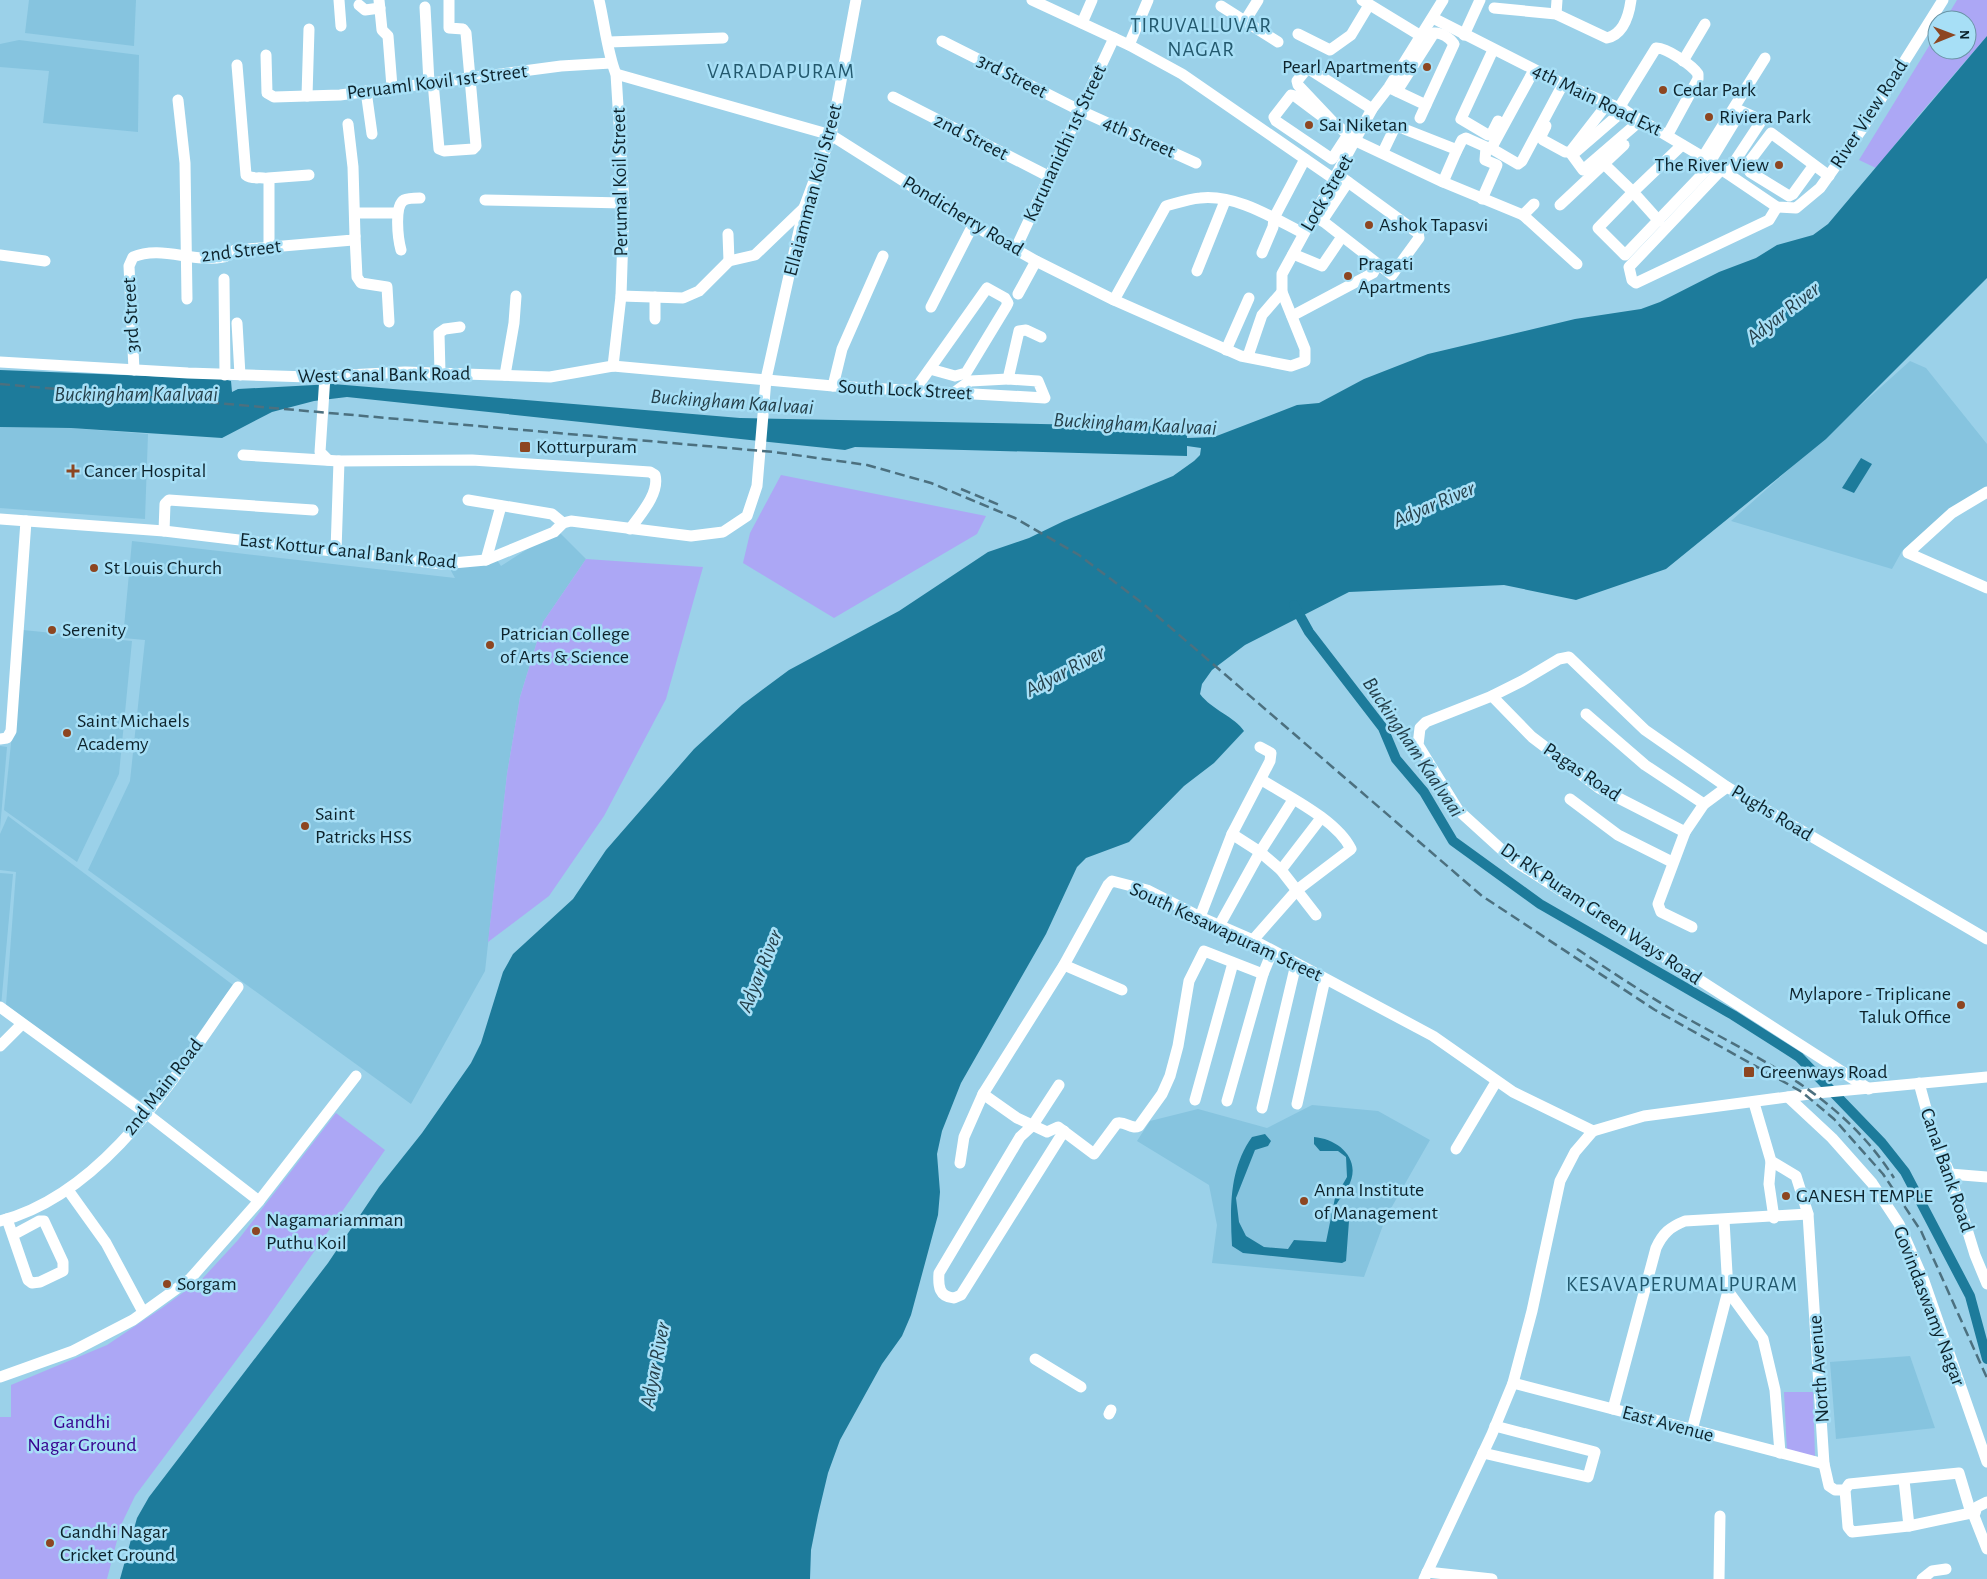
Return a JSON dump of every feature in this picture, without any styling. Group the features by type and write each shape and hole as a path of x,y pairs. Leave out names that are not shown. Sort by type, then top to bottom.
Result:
{"street":[{"path":"339,0 341,26"},
{"path":"425,7 439,149 444,151 470,149 476,146 466,33 464,29 449,28 449,0"},
{"name":"Perumal Koil Street","path":"599,0 609,42 611,63 616,74 624,202 621,296 613,366"},
{"name":"Ellaiamman Koil Street","path":"766,379 804,208 831,135 856,0"},
{"path":"1032,0 1114,38 1182,74 1305,160 1348,182 1418,233 1419,238 1392,275 1316,220"},
{"path":"1082,23 1092,0"},
{"path":"1128,46 1148,0"},
{"path":"1245,21 1258,0"},
{"name":"Lock Street","path":"1282,292 1282,274 1304,233 1316,220 1353,140 1372,109 1393,89 1421,36 1443,0"},
{"path":"1464,35 1480,0"},
{"path":"1556,14 1557,0"},
{"path":"1494,8 1556,14 1607,38 1614,36 1627,21 1631,0"},
{"name":"River View Road","path":"1779,208 1796,208 1820,188 1862,129 1943,0"},
{"path":"1298,34 1325,48 1334,49 1351,35 1365,2 1421,36"},
{"path":"359,5 365,10 379,4 382,30 388,36 392,87"},
{"path":"1222,6 1278,42"},
{"name":"4th Main Road Ext","path":"1432,18 1565,85 1624,110 1668,134 1779,208"},
{"path":"1683,61 1705,24"},
{"path":"307,96 309,29"},
{"path":"1420,118 1426,106 1454,44 1439,32 1434,33 1393,89 1426,106"},
{"path":"609,42 723,38"},
{"name":"Karunanidhi 1st Street","path":"1016,248 1114,38"},
{"name":"3rd Street","path":"942,41 1081,111"},
{"path":"1644,122 1583,170 1572,155 1624,110 1622,103 1656,48 1660,48 1696,70 1698,79 1668,134"},
{"path":"1493,50 1461,118 1486,134 1492,133 1531,68"},
{"name":"Peruaml Kovil 1st Street","path":"266,55 267,89 269,95 274,97 340,95 561,66 611,63"},
{"path":"1715,165 1765,58"},
{"path":"237,65 246,175 250,178 308,176"},
{"path":"1531,68 1493,145 1494,150 1518,164 1522,161 1565,85"},
{"path":"1353,140 1333,122 1298,85 1297,81 1306,70 1310,70 1372,109"},
{"name":"Pondicherry Road","path":"616,74 831,135 973,225 1016,248 1035,263 1049,267 1114,300 1241,356 1291,366 1305,361 1305,349 1292,316"},
{"path":"1565,85 1541,138 1565,152 1570,152 1608,103"},
{"path":"366,91 372,134"},
{"path":"1337,175 1332,159 1276,121 1274,117 1291,95 1295,96 1353,140 1383,152 1443,182 1523,215 1577,264"},
{"name":"2nd Street","path":"893,97 1048,176"},
{"path":"178,100 185,163 187,299"},
{"name":"4th Street","path":"1081,111 1196,163"},
{"path":"1682,144 1598,227 1626,254 1715,165 1760,123 1759,119 1741,111 1715,165 1629,267 1632,280 1636,283 1770,220 1779,208"},
{"path":"1560,205 1604,164 1644,122"},
{"path":"348,124 353,167 354,238 357,277 362,283 387,287 388,322"},
{"path":"1383,152 1394,129 1399,127 1455,148 1456,152"},
{"path":"1814,165 1793,194 1789,196 1750,172 1746,166 1768,134 1772,133 1829,176"},
{"path":"1443,182 1462,140 1466,138 1486,147 1486,160 1497,165 1482,199"},
{"path":"1332,159 1353,140"},
{"path":"1262,253 1273,227 1274,218 1305,160"},
{"path":"1604,164 1659,221"},
{"path":"268,178 269,246"},
{"path":"1316,220 1348,182"},
{"path":"401,250 397,213 400,204 405,199 420,198"},
{"path":"1114,300 1166,206 1202,198 1224,200 1252,208 1304,233"},
{"path":"485,200 624,202"},
{"path":"1197,271 1224,200"},
{"path":"1523,215 1534,204"},
{"path":"621,296 683,298 699,291 729,261 755,255 804,208"},
{"path":"355,213 397,213"},
{"path":"1248,356 1262,315 1282,292 1292,316 1372,273 1375,268 1374,265 1339,241 1316,220"},
{"path":"931,307 973,225"},
{"path":"728,234 729,261"},
{"name":"2nd Street","path":"130,259 135,255 174,253 186,257 225,257 236,250 354,238"},
{"path":"1293,254 1322,266 1339,241"},
{"path":"0,255 45,262"},
{"path":"833,386 842,349 883,256"},
{"name":"3rd Street","path":"130,259 134,370"},
{"path":"1018,294 1035,263"},
{"path":"224,279 223,362 225,375"},
{"path":"914,391 987,288 1005,298 1008,303 1006,308 966,373 955,376 930,369"},
{"path":"504,375 514,323 516,296"},
{"path":"655,319 656,297"},
{"path":"1226,350 1249,298"},
{"path":"237,323 240,375"},
{"path":"440,373 439,333 445,329 460,328"},
{"path":"954,392 970,381 1008,378 1019,332 1026,330 1041,337"},
{"name":"West Canal Bank Road","path":"0,362 325,379 406,372 550,377 613,366 766,379"},
{"name":"South Lock Street","path":"766,379 833,386 1045,398 1040,385 1034,379 1008,378"},
{"path":"325,379 320,448 321,456 333,460"},
{"name":"East Kottur Canal Bank Road","path":"26,521 164,531 442,564 486,560 554,532 563,524 575,521 691,536 723,532 747,516 757,486 762,404 766,379"},
{"path":"243,454 333,460 472,460 650,472 654,475 655,487 650,500 630,529"},
{"path":"333,460 336,551"},
{"path":"1987,492 1952,513 1908,553 1987,588"},
{"path":"164,531 165,504 169,500 313,510"},
{"path":"468,500 552,514 563,524"},
{"path":"486,560 501,506"},
{"path":"0,519 26,521 11,731 7,738 0,739"},
{"name":"Dr RK Puram Green Ways Road","path":"1575,661 1569,657 1558,659 1522,681 1492,696 1426,722 1420,728 1417,736 1422,754 1458,810 1513,860 1869,1089"},
{"name":"Pughs Road","path":"1575,661 1645,730 1727,787 1987,939"},
{"name":"Pagas Road","path":"1492,696 1532,737 1599,788 1685,832"},
{"path":"1586,714 1645,765 1704,804"},
{"path":"1200,917 1232,834 1262,780 1272,756 1269,750 1260,748"},
{"path":"1253,940 1297,890 1351,850 1341,835 1321,818 1262,780"},
{"path":"1692,926 1661,912 1659,908 1672,862 1685,832 1704,804 1727,787"},
{"path":"1570,799 1618,836 1672,862"},
{"path":"1219,926 1260,852 1294,800"},
{"path":"1281,870 1321,818"},
{"path":"1232,834 1260,852 1281,870 1316,915"},
{"name":"South Kesawapuram Street","path":"960,1163 964,1137 983,1094 1064,965 1112,881 1147,890 1219,926 1253,940 1272,952 1433,1036 1496,1082 1593,1131"},
{"path":"983,1094 1017,1118 1047,1132 1055,1127 1064,1131 1094,1154 1117,1123 1121,1122 1134,1128 1139,1126 1162,1094 1170,1076 1178,1046 1189,981 1204,951 1263,974"},
{"path":"1227,1101 1263,974 1272,952"},
{"path":"1195,1100 1233,963"},
{"path":"1262,1108 1296,964"},
{"path":"1064,965 1122,990"},
{"path":"1297,1104 1325,978"},
{"name":"2nd Main Road","path":"4,1220 17,1216 68,1190 107,1155 147,1114 238,987"},
{"path":"0,1007 147,1114 259,1201"},
{"path":"0,1046 21,1024"},
{"path":"0,1377 73,1352 143,1312 190,1279 259,1201 356,1076"},
{"path":"1492,1579 1426,1576 1513,1383 1532,1311 1560,1181 1575,1152 1593,1131 1644,1116 1754,1103 1817,1093 1987,1077"},
{"path":"1456,1149 1496,1082"},
{"name":"Canal Bank Road","path":"1919,1083 1933,1134 1950,1174 1975,1256 1987,1284"},
{"path":"1060,1085 1033,1125 1020,1137 939,1273 938,1287 948,1298 961,1295 1064,1131"},
{"name":"Govindaswamy Nagar","path":"1788,1097 1832,1138 1872,1183 1899,1224 1924,1281 1987,1462"},
{"path":"1754,1103 1771,1161 1769,1184 1774,1218"},
{"name":"North Avenue","path":"1771,1161 1796,1176 1808,1214 1824,1464 1829,1486 1835,1490 1845,1490"},
{"path":"1950,1174 1987,1177"},
{"path":"68,1190 106,1243 143,1312"},
{"path":"1613,1409 1656,1248 1663,1234 1685,1221 1774,1218 1808,1214"},
{"path":"4,1220 13,1235 28,1280 32,1283 40,1282 63,1271 63,1262 44,1221 39,1221 13,1235"},
{"path":"1692,1430 1728,1291 1724,1220"},
{"path":"1728,1291 1763,1339 1775,1390 1780,1453"},
{"path":"1034,1359 1081,1387"},
{"name":"East Avenue","path":"1513,1383 1824,1464"},
{"path":"1483,1453 1588,1477 1595,1452 1495,1426"},
{"path":"1959,1473 1971,1513 1908,1526 1852,1532 1848,1527 1845,1490 1849,1484 1959,1473"},
{"path":"1904,1480 1908,1526"},
{"path":"1987,1502 1977,1507 1974,1516 1987,1549"},
{"path":"1719,1579 1720,1516"},
{"path":"1922,1579 1932,1572 1946,1569"}],"shaded area":[{"path":"29,0 136,0 134,46 25,33"},
{"path":"19,40 139,55 138,132 43,123 49,71 0,67 0,44"},
{"path":"1910,361 1926,368 1987,444 1987,487 1950,509 1902,551 1892,569 1731,521"},
{"name":"Cancer Hospital","path":"0,427 71,428 148,434 145,519 0,508"},
{"name":"Saint Patricks HSS","path":"557,530 586,559 543,622 520,697 507,774 485,971 411,1104 88,870 130,781 145,640 123,638 132,541 455,578 450,569 497,560 501,566"},
{"name":"Saint Michaels Academy","path":"23,630 132,641 119,774 77,862 4,810"},
{"path":"0,746 7,747 0,829"},
{"path":"8,816 233,985 147,1106 6,1005 16,872 0,870 0,834"},
{"path":"0,873 13,874 1,1006 0,1005"},
{"name":"Anna Institute of Management","path":"1312,1105 1378,1111 1430,1140 1386,1217 1364,1277 1212,1263 1217,1225 1209,1185 1137,1141 1150,1121 1198,1109 1267,1128"},
{"path":"1910,1356 1935,1428 1836,1439 1830,1362"}],"green space":[{"path":"1957,0 1987,0 1987,36 1977,48 1977,10 1951,10"},
{"path":"1927,49 1927,60 1966,60 1876,168 1859,160"},
{"path":"781,475 986,516 977,534 834,618 743,563 750,533"},
{"path":"586,559 703,567 666,699 604,816 549,896 488,942 507,774 520,697 543,622"},
{"name":"Gandhi Nagar Ground","path":"336,1113 385,1150 267,1319 135,1496 121,1525 107,1579 0,1579 0,1417 11,1417 11,1385 107,1345 203,1278 238,1240"},
{"path":"1784,1392 1813,1392 1815,1458 1787,1452"}],"water":[{"name":"Adyar River","path":"1987,36 1987,278 1826,439 1666,569 1576,600 1504,585 1349,592 1245,645 1212,670 1202,684 1200,694 1244,731 1214,763 1184,786 1129,842 1086,858 1077,867 1046,934 961,1083 942,1131 937,1154 940,1192 938,1215 911,1315 902,1336 882,1364 840,1440 828,1473 818,1515 811,1550 810,1579 120,1579 137,1518 149,1497 328,1263 379,1187 422,1133 471,1063 481,1043 503,972 513,954 573,899 606,850 694,749 742,705 789,670 899,611 988,552 1029,538 1064,521 1173,476 1200,455 1201,448 1187,446 1187,456 855,447 845,450 347,397 314,401 272,412 222,438 71,428 0,427 0,370 223,379 231,381 232,392 238,389 333,384 740,418 1187,427 1187,438 1214,437 1297,405 1319,403 1364,379 1428,354 1575,319 1641,309 1660,302 1719,272 1756,258 1777,245 1813,235 1828,224 1967,60 1977,60 1977,48"},
{"path":"1861,458 1872,464 1854,493 1842,488"},
{"path":"1265,1134 1271,1141 1268,1146 1255,1150 1236,1198 1239,1222 1246,1236 1264,1247 1288,1249 1294,1240 1326,1242 1335,1198 1347,1177 1346,1157 1338,1151 1320,1151 1314,1144 1314,1137 1323,1139 1340,1147 1346,1153 1353,1168 1348,1187 1335,1207 1340,1215 1349,1221 1346,1261 1342,1263 1243,1253 1232,1246 1231,1203 1239,1162 1244,1149 1252,1137"}],"waterway":[{"name":"Buckingham Kaalvaai","path":"1294,605 1309,632 1383,728 1396,759 1424,792 1453,841 1540,904 1733,1015 1799,1057 1882,1143 1905,1172 1970,1296 1987,1359"}],"railway":[{"path":"0,384 774,452 867,465 931,483 1015,518 1079,555 1141,602 1482,896 1655,1010 1802,1092 1834,1119 1883,1174 1921,1231 1987,1378"},
{"path":"961,489 1002,506"},
{"path":"1577,949 1656,1000 1771,1065 1799,1083 1850,1124 1873,1149 1894,1178"}],"place":[{"name":"Pearl Apartments","path":"1427,67"},
{"name":"Cedar Park","path":"1663,90"},
{"name":"Riviera Park","path":"1709,117"},
{"name":"Sai Niketan","path":"1309,125"},
{"name":"The River View","path":"1779,165"},
{"name":"Ashok Tapasvi","path":"1369,225"},
{"name":"Pragati Apartments","path":"1348,276"},
{"name":"Kotturpuram","path":"525,447"},
{"name":"Cancer Hospital","path":"73,471"},
{"name":"St Louis Church","path":"94,568"},
{"name":"Serenity","path":"52,630"},
{"name":"Patrician College of Arts & Science","path":"490,645"},
{"name":"Saint Michaels Academy","path":"67,733"},
{"name":"Saint Patricks HSS","path":"305,826"},
{"name":"Mylapore - Triplicane Taluk Office","path":"1961,1005"},
{"name":"Greenways Road","path":"1749,1072"},
{"name":"GANESH TEMPLE","path":"1786,1196"},
{"name":"Anna Institute of Management","path":"1304,1201"},
{"name":"Nagamariamman Puthu Koil","path":"256,1231"},
{"name":"Sorgam","path":"167,1284"},
{"name":"Gandhi Nagar Cricket Ground","path":"50,1543"}],"district":[{"name":"TIRUVALLUVAR NAGAR","path":"1201,37"},
{"name":"VARADAPURAM","path":"781,71"},
{"name":"KESAVAPERUMALPURAM","path":"1682,1284"}]}
